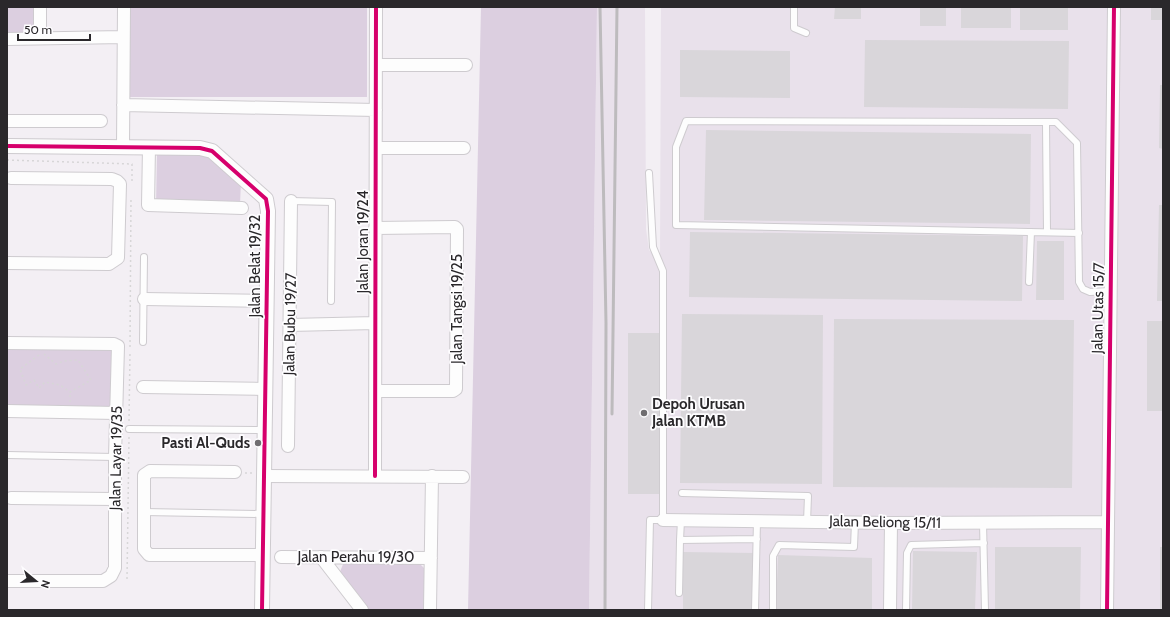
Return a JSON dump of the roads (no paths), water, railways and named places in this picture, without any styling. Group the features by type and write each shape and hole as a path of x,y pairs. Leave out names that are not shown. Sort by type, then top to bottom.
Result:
{"street":[{"path":"40,7 40,38"},
{"path":"122,147 124,7"},
{"name":"Jalan Joran 19/24","path":"375,476 376,7"},
{"name":"Jalan Utas 15/7","path":"1107,610 1114,7"},
{"path":"7,39 123,37"},
{"path":"376,65 466,65"},
{"path":"123,105 376,110"},
{"path":"7,121 101,121"},
{"name":"Jalan Belat 19/32","path":"7,146 200,148 212,152 266,199 268,211 262,610"},
{"path":"149,147 148,206 242,208"},
{"path":"376,148 464,148"},
{"path":"7,263 109,264 118,258 120,184 116,181 112,179 11,178"},
{"name":"Jalan Bubu 19/27","path":"288,446 291,201"},
{"name":"Jalan Tangsi 19/25","path":"375,228 455,227 457,229 456,389 453,391 375,391"},
{"path":"144,299 267,301"},
{"path":"290,325 375,323"},
{"name":"Jalan Layar 19/35","path":"7,343 116,344 118,346 115,457 115,568 111,576 103,581 7,581"},
{"path":"143,387 265,389"},
{"path":"7,411 116,413"},
{"path":"235,472 150,471 144,476 144,549 149,555 263,555"},
{"path":"264,475 463,476"},
{"path":"430,610 432,476"},
{"path":"11,498 115,499"},
{"name":"Jalan Beliong 15/11","path":"663,520 891,523 1108,522"},
{"path":"890,610 891,523"},
{"name":"Jalan Perahu 19/30","path":"281,557 431,558"},
{"path":"322,557 362,610"}],"lane":[{"path":"794,7 794,28 806,33"},
{"path":"1078,233 676,225 676,147 686,121 1056,122 1077,143 1080,282 1083,289 1090,292 1110,291"},
{"path":"1046,123 1047,232"},
{"path":"648,610 650,520 663,520 663,271 653,247 649,173"},
{"path":"291,201 332,202 332,301"},
{"path":"1030,282 1031,232"},
{"path":"143,342 144,257"},
{"path":"129,429 265,430"},
{"path":"7,455 115,457"},
{"path":"682,493 808,496 807,522"},
{"path":"144,512 263,514"},
{"path":"679,593 681,520"},
{"path":"755,610 757,521"},
{"path":"772,610 773,556 779,546 854,547 855,522"},
{"path":"984,523 985,610"},
{"path":"680,540 757,539"},
{"path":"906,610 906,552 911,545 984,543"}],"railway":[{"path":"600,7 606,323 605,610"},
{"path":"612,414 617,7"}],"place":[{"name":"Depoh Urusan Jalan KTMB","path":"644,413"},
{"name":"Pasti Al-Quds","path":"258,443"}]}
